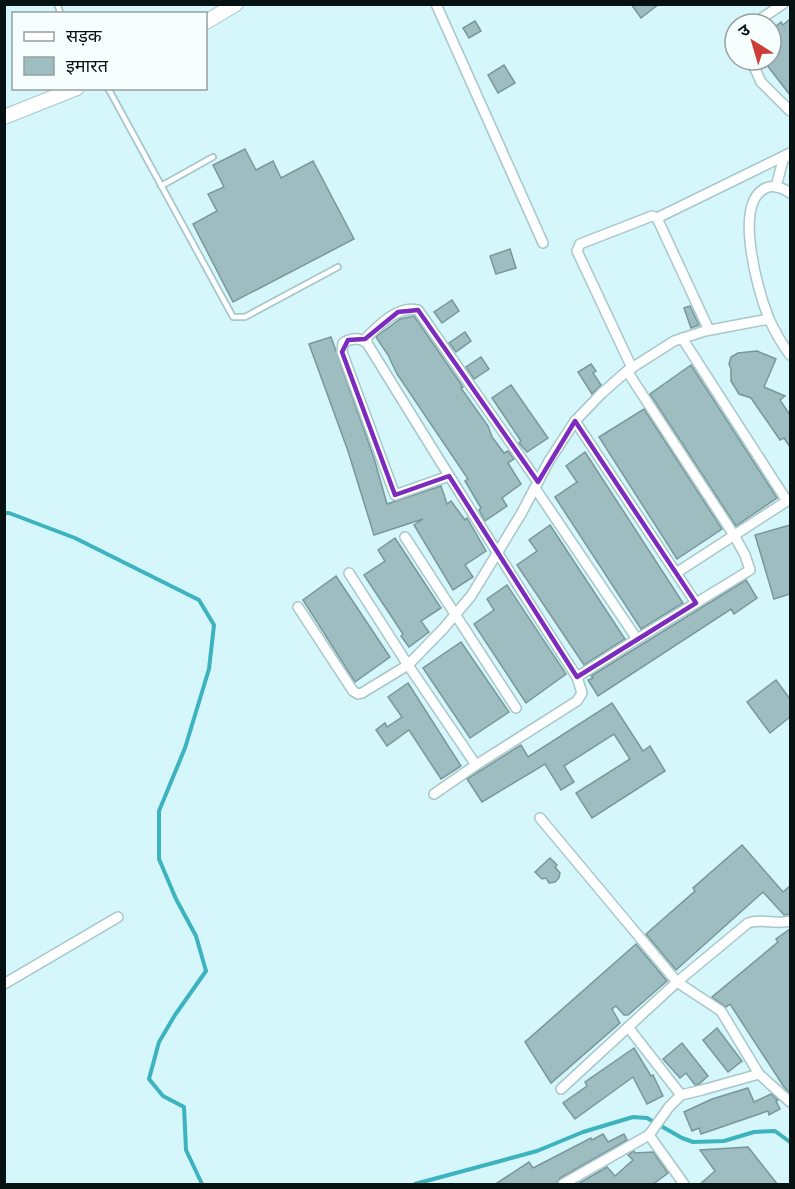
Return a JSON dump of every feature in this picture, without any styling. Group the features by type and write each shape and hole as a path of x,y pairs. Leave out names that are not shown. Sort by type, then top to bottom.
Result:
{"street":[{"path":"207,21 236,4"},
{"path":"436,4 543,243"},
{"path":"756,72 761,82 790,111"},
{"path":"4,117 72,90"},
{"path":"776,187 783,160 790,153"},
{"path":"577,677 750,570 745,555 734,536 630,369 577,248 580,244 652,216 657,218 790,153"},
{"path":"790,193 783,188 769,186 760,192 753,202 749,223 751,248 769,319 790,355"},
{"path":"657,218 709,330"},
{"path":"367,343 367,337 398,312 407,308 418,310 537,485 637,639"},
{"path":"298,607 355,693 362,693 408,665 471,596 497,555 549,461 575,421 602,393 630,369 655,352 682,338 709,330 769,319"},
{"path":"676,573 789,500 682,338"},
{"path":"434,794 577,701 582,693 577,677 497,555 449,476 367,343 362,339 348,340 343,343 342,352 395,495 449,476"},
{"path":"575,421 696,603"},
{"path":"405,537 516,708"},
{"path":"349,573 476,765"},
{"path":"540,818 677,982 721,1011 759,1074 790,1101"},
{"path":"4,984 118,917"},
{"path":"561,1089 677,982 748,924 754,921 781,923 790,921"},
{"path":"628,1027 681,1095"},
{"path":"563,1185 649,1135 669,1107 681,1095 759,1074"},
{"path":"649,1135 684,1185"}],"lane":[{"path":"109,90 233,317 245,317 338,267"},
{"path":"161,186 213,157"}],"highlighted area":[{"path":"418,310 538,482 575,421 696,603 577,677 449,476 395,495 342,352 348,340 365,339 398,312"}],"building":[{"path":"631,4 659,4 641,18"},
{"path":"790,19 790,95 772,72 783,72 783,25"},
{"path":"475,21 481,31 469,38 463,28"},
{"path":"504,65 515,83 498,93 488,75"},
{"path":"245,149 256,170 273,161 281,178 313,161 354,239 233,302 193,224 217,211 208,194 224,187 213,165"},
{"path":"510,249 516,268 496,274 490,256"},
{"path":"452,300 459,311 442,323 434,312"},
{"path":"690,306 699,325 691,328 684,308"},
{"path":"414,316 463,387 461,388 488,426 492,437 504,453 508,451 514,459 508,463 521,484 502,498 507,506 485,521 479,510 481,508 465,481 468,479 397,374 376,337 400,319"},
{"path":"465,332 471,341 456,352 449,343"},
{"path":"331,337 374,458 387,504 441,486 447,504 451,501 465,520 467,518 486,551 465,565 473,577 453,590 414,525 423,519 374,535 348,451 309,344"},
{"path":"757,351 776,359 764,387 785,396 780,400 790,415 790,447 784,438 780,440 751,398 739,394 731,381 729,364 731,357 738,353"},
{"path":"481,357 489,369 474,379 466,367"},
{"path":"591,364 596,371 593,373 601,385 592,394 578,372"},
{"path":"691,365 777,498 736,526 650,394"},
{"path":"511,385 548,438 527,452 519,443 521,441 492,398"},
{"path":"644,409 722,529 677,559 599,437"},
{"path":"585,452 683,603 641,629 555,497 577,482 566,466"},
{"path":"550,525 625,639 584,665 517,565 537,551 529,540"},
{"path":"790,525 790,594 774,599 755,535"},
{"path":"395,538 441,608 421,621 429,632 409,647 401,636 403,634 364,575 385,561 378,550"},
{"path":"336,576 390,657 355,682 303,600"},
{"path":"746,580 757,598 734,614 731,609 598,696 588,680 593,678 591,676"},
{"path":"507,585 566,674 526,703 474,624 494,610 487,599"},
{"path":"461,642 509,712 470,738 423,668"},
{"path":"776,680 790,699 790,717 770,733 747,702"},
{"path":"408,683 461,766 441,779 409,730 387,746 376,730 385,723 387,727 402,717 388,697"},
{"path":"612,703 643,751 650,746 665,771 592,818 576,793 630,759 614,734 564,766 574,782 561,790 545,764 482,802 467,779 521,745 528,757"},
{"path":"742,845 783,892 790,886 790,914 784,915 763,892 676,970 646,934"},
{"path":"550,858 557,865 555,867 560,873 555,882 549,883 546,878 542,879 535,872"},
{"path":"790,929 790,1093 730,1004 726,1007 712,997 778,942 776,939"},
{"path":"636,944 667,981 628,1015 624,1015 616,1006 612,1009 620,1023 551,1083 525,1042"},
{"path":"717,1028 742,1061 728,1072 703,1040"},
{"path":"682,1043 708,1076 699,1084 695,1085 686,1073 680,1078 663,1059"},
{"path":"634,1048 651,1076 653,1075 663,1096 647,1104 633,1077 575,1119 563,1103 587,1086 585,1082"},
{"path":"748,1088 754,1102 771,1094 778,1100 776,1101 780,1109 769,1115 768,1111 701,1134 699,1128 692,1131 684,1112 712,1099"},
{"path":"603,1134 608,1142 624,1134 627,1140 560,1178 556,1185 494,1185 529,1162 533,1168"},
{"path":"748,1147 778,1185 699,1185 715,1171 700,1150"},
{"path":"634,1151 635,1153 653,1152 668,1173 652,1185 576,1185 607,1167 615,1176 633,1160 628,1155"}],"waterway":[{"path":"4,513 75,538 199,600 214,625 209,669 185,748 159,811 159,859 176,899 196,936 206,971 159,1042 149,1079 163,1096 184,1107 186,1150 202,1184"},
{"path":"415,1184 537,1151 583,1132 633,1117 647,1118 693,1142 724,1141 754,1132 775,1131 790,1142"}]}
